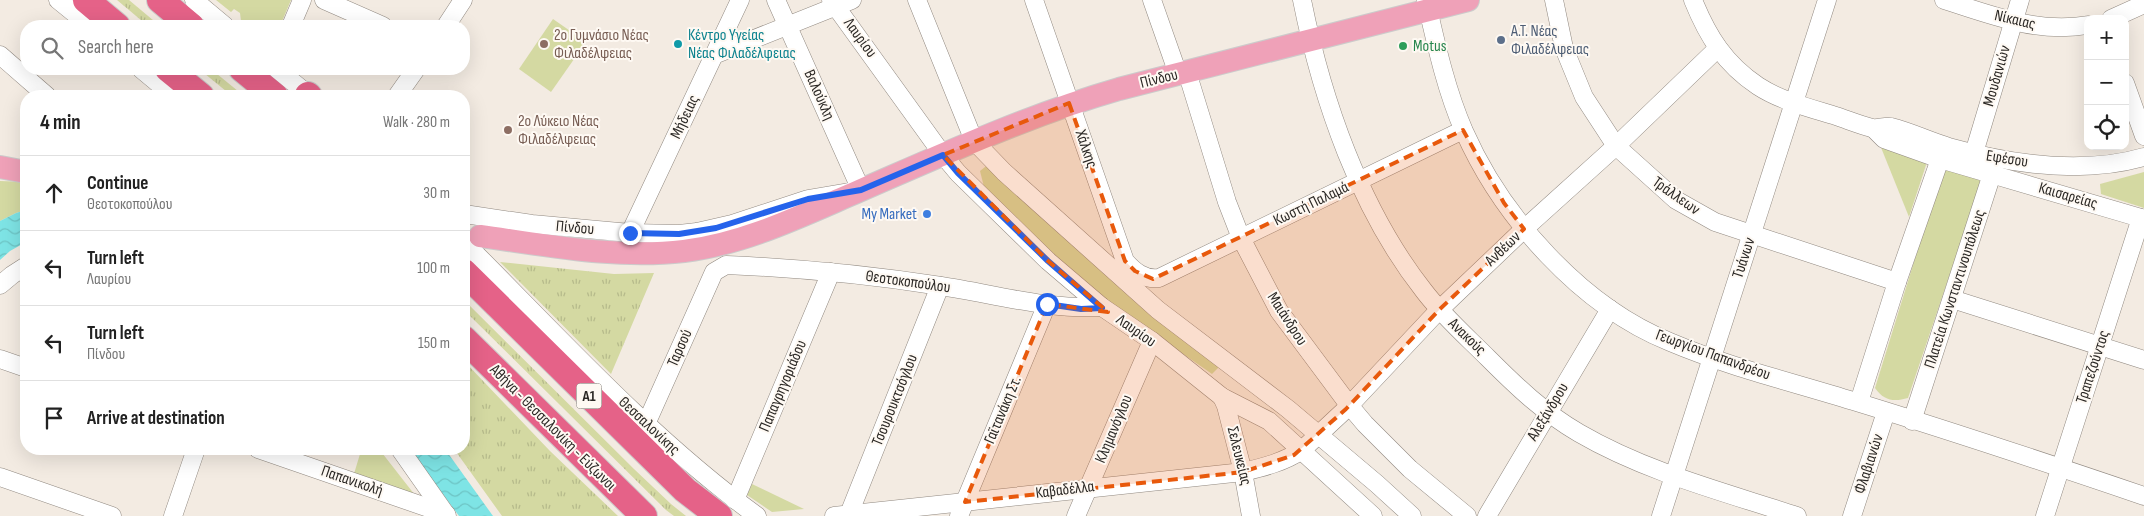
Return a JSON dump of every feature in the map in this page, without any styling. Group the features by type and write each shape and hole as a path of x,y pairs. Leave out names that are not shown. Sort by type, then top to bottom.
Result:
{"highway":[{"path":"86,0 110,20"},
{"path":"160,0 184,20"},
{"path":"175,75 194,90"},
{"path":"249,75 268,90"},
{"name":"Α1","path":"470,278 685,490 727,508"},
{"name":"Αθήνα - Θεσσαλονίκη - Εύζωνοι","path":"470,345 644,516"}],"main road":[{"name":"Πίνδου","path":"472,239 615,253 685,251 760,231 1069,103 1312,39 1428,5 1468,0"},
{"path":"0,168 20,171"}],"street":[{"path":"58,0 83,20"},
{"path":"194,0 218,20"},
{"path":"294,20 302,0"},
{"path":"324,0 370,20"},
{"path":"450,20 463,0"},
{"name":"Μήδειας","path":"630,233 740,0"},
{"name":"Βαλούκλη","path":"776,0 861,190"},
{"path":"917,0 974,142"},
{"name":"Χάλκης","path":"1034,0 1125,261 1140,274 1153,279 1159,278"},
{"name":"Μαιάνδρου","path":"1152,0 1183,73 1241,238 1279,311 1348,405 1410,468 1466,516"},
{"name":"Ανακούς","path":"1302,0 1331,107 1358,181 1396,253 1439,310 1521,391 1547,413 1580,434 1620,454 1674,476 1797,516"},
{"name":"Τράλλεων","path":"1554,0 1564,48 1584,97 1616,146 1676,200 1715,222 1897,282"},
{"name":"Εφέσου","path":"1693,0 1709,36 1718,48 1751,81 1775,95 1794,103 1874,129 1884,139 1986,161 2077,165 2122,162 2144,156"},
{"name":"Τυάνων","path":"1661,516 1827,0"},
{"name":"Νίκαιας","path":"1944,0 2013,22 2053,27 2084,25"},
{"name":"Μουδανιών","path":"1986,161 2013,22 2020,0"},
{"path":"714,55 840,2"},
{"name":"Λαυρίου","path":"840,2 943,155 958,173 1048,261 1102,308 1152,341 1222,397 1269,422 1298,453 1373,516"},
{"path":"2120,15 2144,4"},
{"name":"Γεωργίου Παπανδρέου","path":"1428,5 1442,65 1463,130 1504,203 1524,228 1574,279 1610,309 1629,322 1668,342 1712,358 1859,402 2144,496"},
{"name":"Ανθέων","path":"1298,453 1348,405 1439,310 1524,228 1616,146 1718,48"},
{"path":"0,55 20,72"},
{"path":"23,75 40,90"},
{"path":"148,75 165,90"},
{"path":"284,75 302,90"},
{"path":"401,90 412,75"},
{"path":"2129,94 2144,136"},
{"name":"Κωστή Παλαμά","path":"1159,278 1463,130"},
{"name":"Λαυρίου","path":"974,142 1004,172 1158,310 1324,429 1412,516"},
{"path":"1859,402 1897,282 1944,153"},
{"name":"Εφέσου","path":"1944,153 1986,161"},
{"name":"Καισαρείας","path":"1986,161 2142,219"},
{"name":"Πλατεία Κωνσταντινουπόλεως","path":"1912,420 1952,299 1986,161"},
{"name":"Πίνδου","path":"470,215 532,224 630,233 679,234 697,232 740,222 808,199 861,190"},
{"name":"Τραπεζούντος","path":"2045,516 2142,219"},
{"name":"Θεσσαλονίκης","path":"472,239 646,424 689,463 727,508 757,516"},
{"name":"Θεοτοκοπούλου","path":"714,272 726,266 831,272 940,286 1081,309 1102,308"},
{"path":"0,285 20,270"},
{"name":"Ταρσού","path":"646,424 714,272"},
{"name":"Παπαγρηγοριάδου","path":"727,508 831,272"},
{"name":"Τσουρουκτσόγλου","path":"842,515 940,286"},
{"path":"1952,299 2144,360"},
{"name":"Γαϊτανάκη Στ.","path":"962,509 1047,304"},
{"name":"Αλεξάνδρου","path":"1487,516 1610,309"},
{"name":"Κλημανόγλου","path":"1076,516 1152,341"},
{"path":"0,359 20,366"},
{"name":"Σελευκείας","path":"1222,397 1243,472 1251,516"},
{"name":"Φλαβιανών","path":"1852,516 1886,412"},
{"name":"Καβαδέλλα","path":"842,515 962,509 1089,487 1243,472 1269,465 1298,453"},
{"path":"173,516 194,455"},
{"name":"Παπανικολή","path":"275,455 446,515"},
{"path":"404,455 446,515"},
{"path":"0,478 112,516"}],"highlighted area":[{"path":"1069,103 1125,261 1135,271 1153,279 1463,130 1504,203 1524,229 1439,310 1346,409 1294,455 1243,472 965,502 1047,304 1108,312 1048,261 943,155"}],"green space":[{"path":"117,0 129,0 153,20 141,20"},
{"path":"216,0 291,0 283,20 241,20 240,13 234,9 231,12"},
{"path":"553,19 586,42 551,92 519,69"},
{"path":"206,75 218,75 237,90 225,90"},
{"path":"1880,145 1927,162 1909,217"},
{"path":"995,159 1219,367 1212,374 1098,295 1050,254 984,187 980,171"},
{"path":"1951,169 1976,177 1981,182 1908,398 1898,400 1886,398 1875,388 1942,171"},
{"path":"2144,172 2144,208 2101,194 2100,184"},
{"path":"0,181 20,182 20,212 0,221"},
{"path":"500,262 614,274 654,273 611,374"},
{"path":"470,306 634,469 686,516 674,516 470,316"},
{"path":"470,367 550,451 618,516 502,516 458,455 470,455"},
{"path":"360,455 384,455 418,499 353,477"},
{"path":"752,484 804,509 772,512 747,495"}],"water":[{"path":"20,212 20,245 0,260 0,221"},
{"path":"413,455 449,455 493,516 459,516"}],"place":[{"name":"Α.Τ. Νέας Φιλαδέλφειας","path":"1501,40"},
{"name":"2ο Γυμνάσιο Νέας Φιλαδέλφειας","path":"544,44"},
{"name":"Κέντρο Υγείας Νέας Φιλαδέλφειας","path":"678,44"},
{"name":"Motus","path":"1403,46"},
{"name":"2ο Λύκειο Νέας Φιλαδέλφειας","path":"508,130"},
{"name":"My Market","path":"927,214"}],"route":[{"path":"630,233 679,234 716,228 763,215 808,199 861,190 943,155 958,173 997,209 1048,261 1102,308 1081,309 1047,304"}]}
